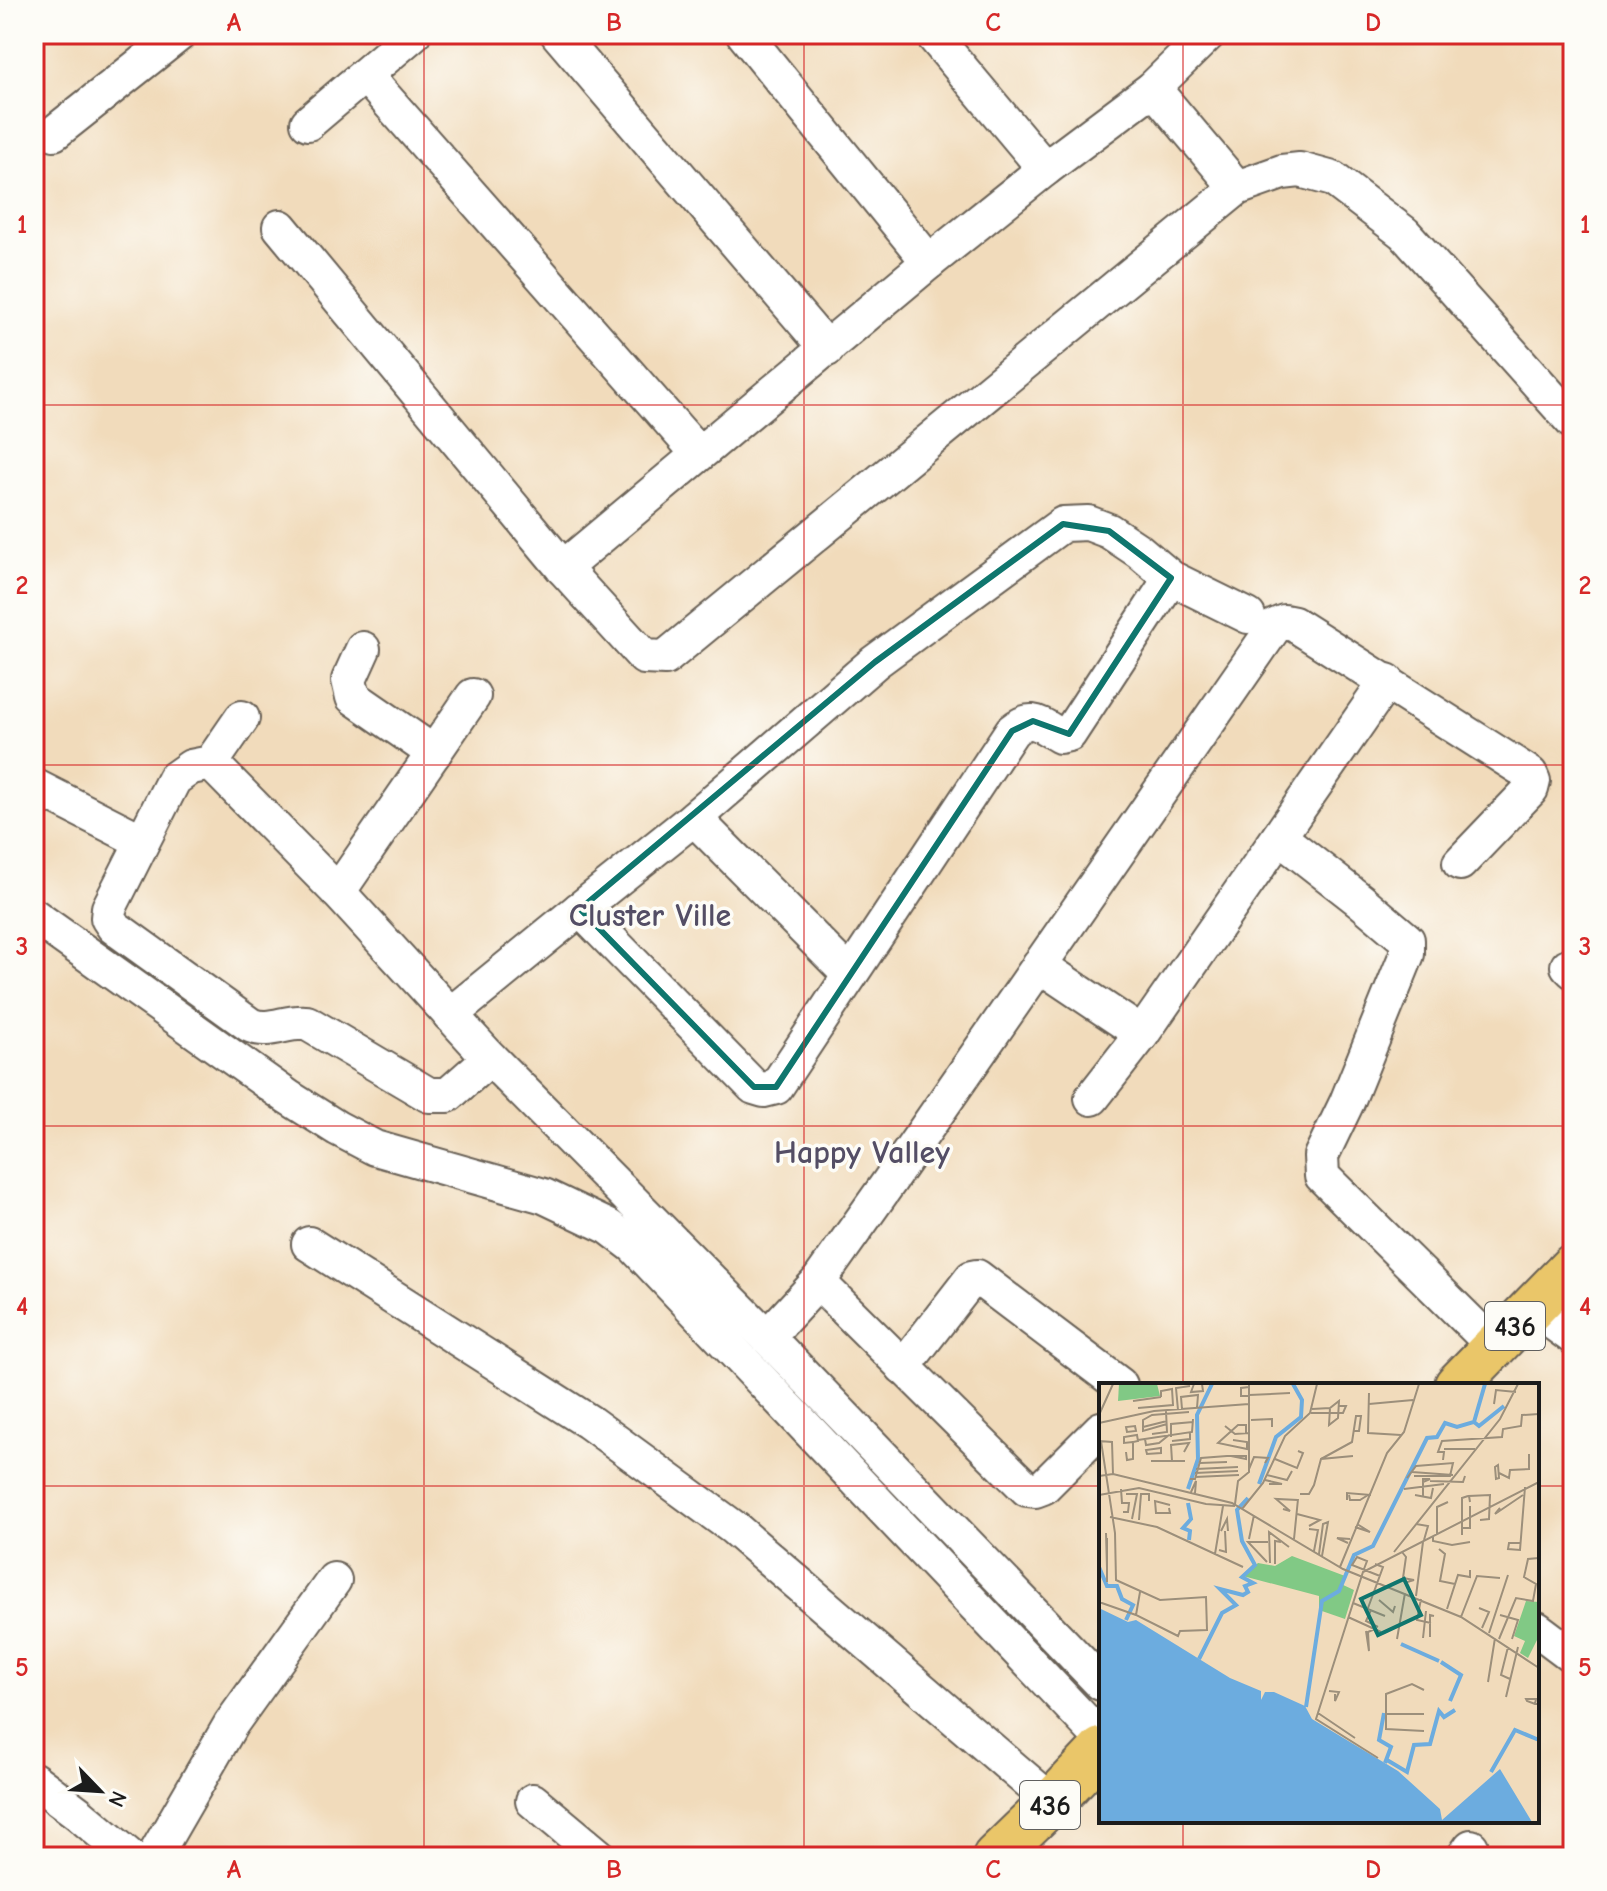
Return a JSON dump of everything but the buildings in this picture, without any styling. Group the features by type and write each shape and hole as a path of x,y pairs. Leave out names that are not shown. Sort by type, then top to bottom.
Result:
{"main road":[{"name":"436","path":"1459,1383 1573,1266"},
{"name":"436","path":"995,1857 1099,1752"}],"street":[{"path":"54,133 179,34"},
{"path":"308,123 413,34"},
{"path":"558,34 827,349"},
{"path":"744,34 929,262"},
{"path":"932,34 1045,169"},
{"path":"563,568 929,262 1153,88 1208,34"},
{"path":"365,75 698,453"},
{"path":"1153,88 1237,188"},
{"path":"280,227 563,568 644,657 665,658 1237,188 1282,172 1300,170 1333,179 1404,233 1573,422"},
{"path":"450,1015 694,818 875,662 1063,524 1088,523 1109,531 1171,578 1248,616"},
{"path":"580,909 754,1087 764,1090 776,1087 1012,731 1023,722 1033,721 1060,736 1069,734 1171,578"},
{"path":"767,1337 818,1282 1275,626 1284,622 1294,624 1530,774 1533,781 1531,789 1460,863"},
{"path":"363,649 349,680 353,697 434,753"},
{"path":"1092,1098 1142,1034 1387,681"},
{"path":"338,892 473,696"},
{"path":"242,718 211,763 191,767 174,779 109,908 108,918 114,927 250,1025 268,1029 296,1022 307,1023 429,1095 448,1095 490,1058"},
{"path":"211,763 338,892 490,1058 767,1337 1099,1681"},
{"path":"34,786 142,841"},
{"path":"694,818 850,975"},
{"path":"1279,837 1407,940 1407,954 1347,1102 1321,1156 1322,1176 1494,1346"},
{"path":"34,916 288,1097 337,1128 375,1148 544,1196 609,1227 634,1246 1099,1736"},
{"path":"1039,965 1142,1034"},
{"path":"309,1244 589,1422 734,1528 1052,1802"},
{"path":"903,1367 972,1278 977,1277 1117,1383"},
{"path":"818,1282 1027,1489 1043,1487 1099,1431"},
{"path":"1533,1308 1573,1337"},
{"path":"154,1857 231,1724 334,1580"},
{"path":"1539,1630 1569,1653"},
{"path":"34,1780 130,1857"},
{"path":"533,1801 600,1857"}],"highlighted area":[{"path":"1063,524 1109,531 1171,578 1069,734 1033,721 1012,731 776,1087 754,1087 580,909 875,662"}],"district":[{"name":"Cluster Ville","path":"650,915"},
{"name":"Happy Valley","path":"862,1152"}]}
